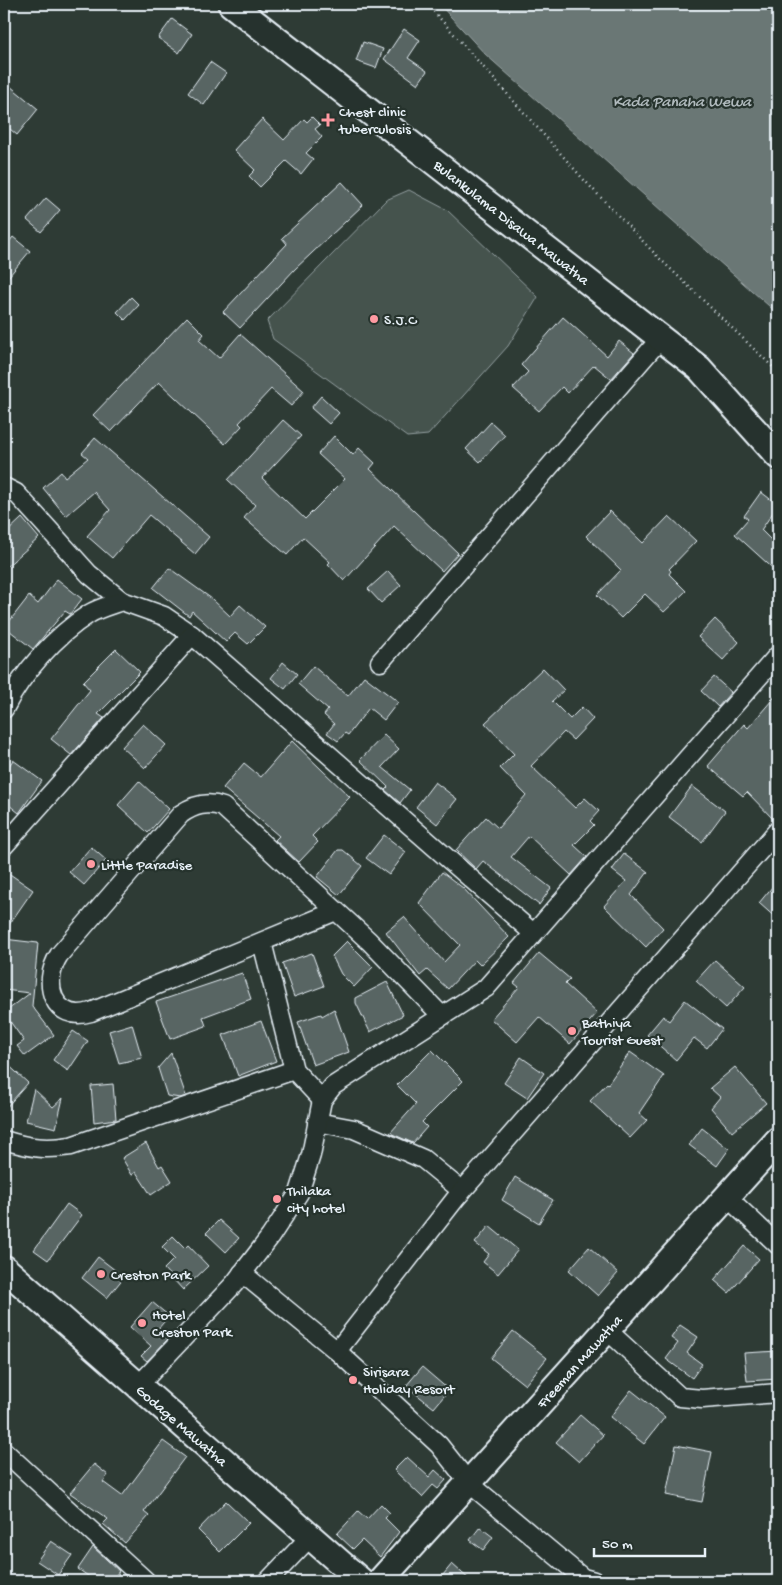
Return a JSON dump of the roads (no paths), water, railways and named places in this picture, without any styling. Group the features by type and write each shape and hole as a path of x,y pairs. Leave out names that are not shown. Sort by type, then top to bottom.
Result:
{"street":[{"name":"Bulankulama Disawa Mawatha","path":"231,4 699,368 778,456"},
{"path":"380,662 661,338"},
{"path":"4,488 16,493 89,574 122,601 164,616 192,635 533,934"},
{"path":"4,708 11,694 50,646 90,614 122,601"},
{"path":"4,846 192,635"},
{"path":"138,1386 242,1273 270,1237 299,1194 311,1155 322,1100 333,1086 486,988 778,655"},
{"path":"336,911 82,1015 75,1015 62,1009 52,991 51,970 59,955 181,814 197,805 216,804 222,807 370,941 442,1016"},
{"path":"337,1351 462,1191 778,830"},
{"path":"262,942 294,1070 322,1100"},
{"path":"4,1140 30,1148 52,1149 72,1146 294,1070"},
{"path":"317,1122 354,1129 423,1158 462,1191"},
{"name":"Freeman Mawatha","path":"380,1581 778,1140"},
{"path":"727,1197 778,1245"},
{"name":"Godage Mawatha","path":"5,1271 361,1581"},
{"path":"242,1273 337,1351 439,1445 469,1483 583,1578 594,1581"},
{"path":"607,1330 680,1397 702,1399 778,1393"},
{"path":"4,1451 146,1581"},
{"path":"268,1581 310,1537"}],"water":[{"name":"Kada Panaha Wewa","path":"439,4 778,4 778,314 485,54"}],"place":[{"name":"Chest clinic tuberculosis","path":"328,120"},
{"name":"S.J.C","path":"374,319"},
{"name":"Little Paradise","path":"91,864"},
{"name":"Bathiya Tourist Guest","path":"572,1031"},
{"name":"Thilaka city hotel","path":"277,1199"},
{"name":"Creston Park","path":"101,1274"},
{"name":"Hotel Creston Park","path":"142,1323"},
{"name":"Sirisara Holiday Resort","path":"353,1380"}]}
